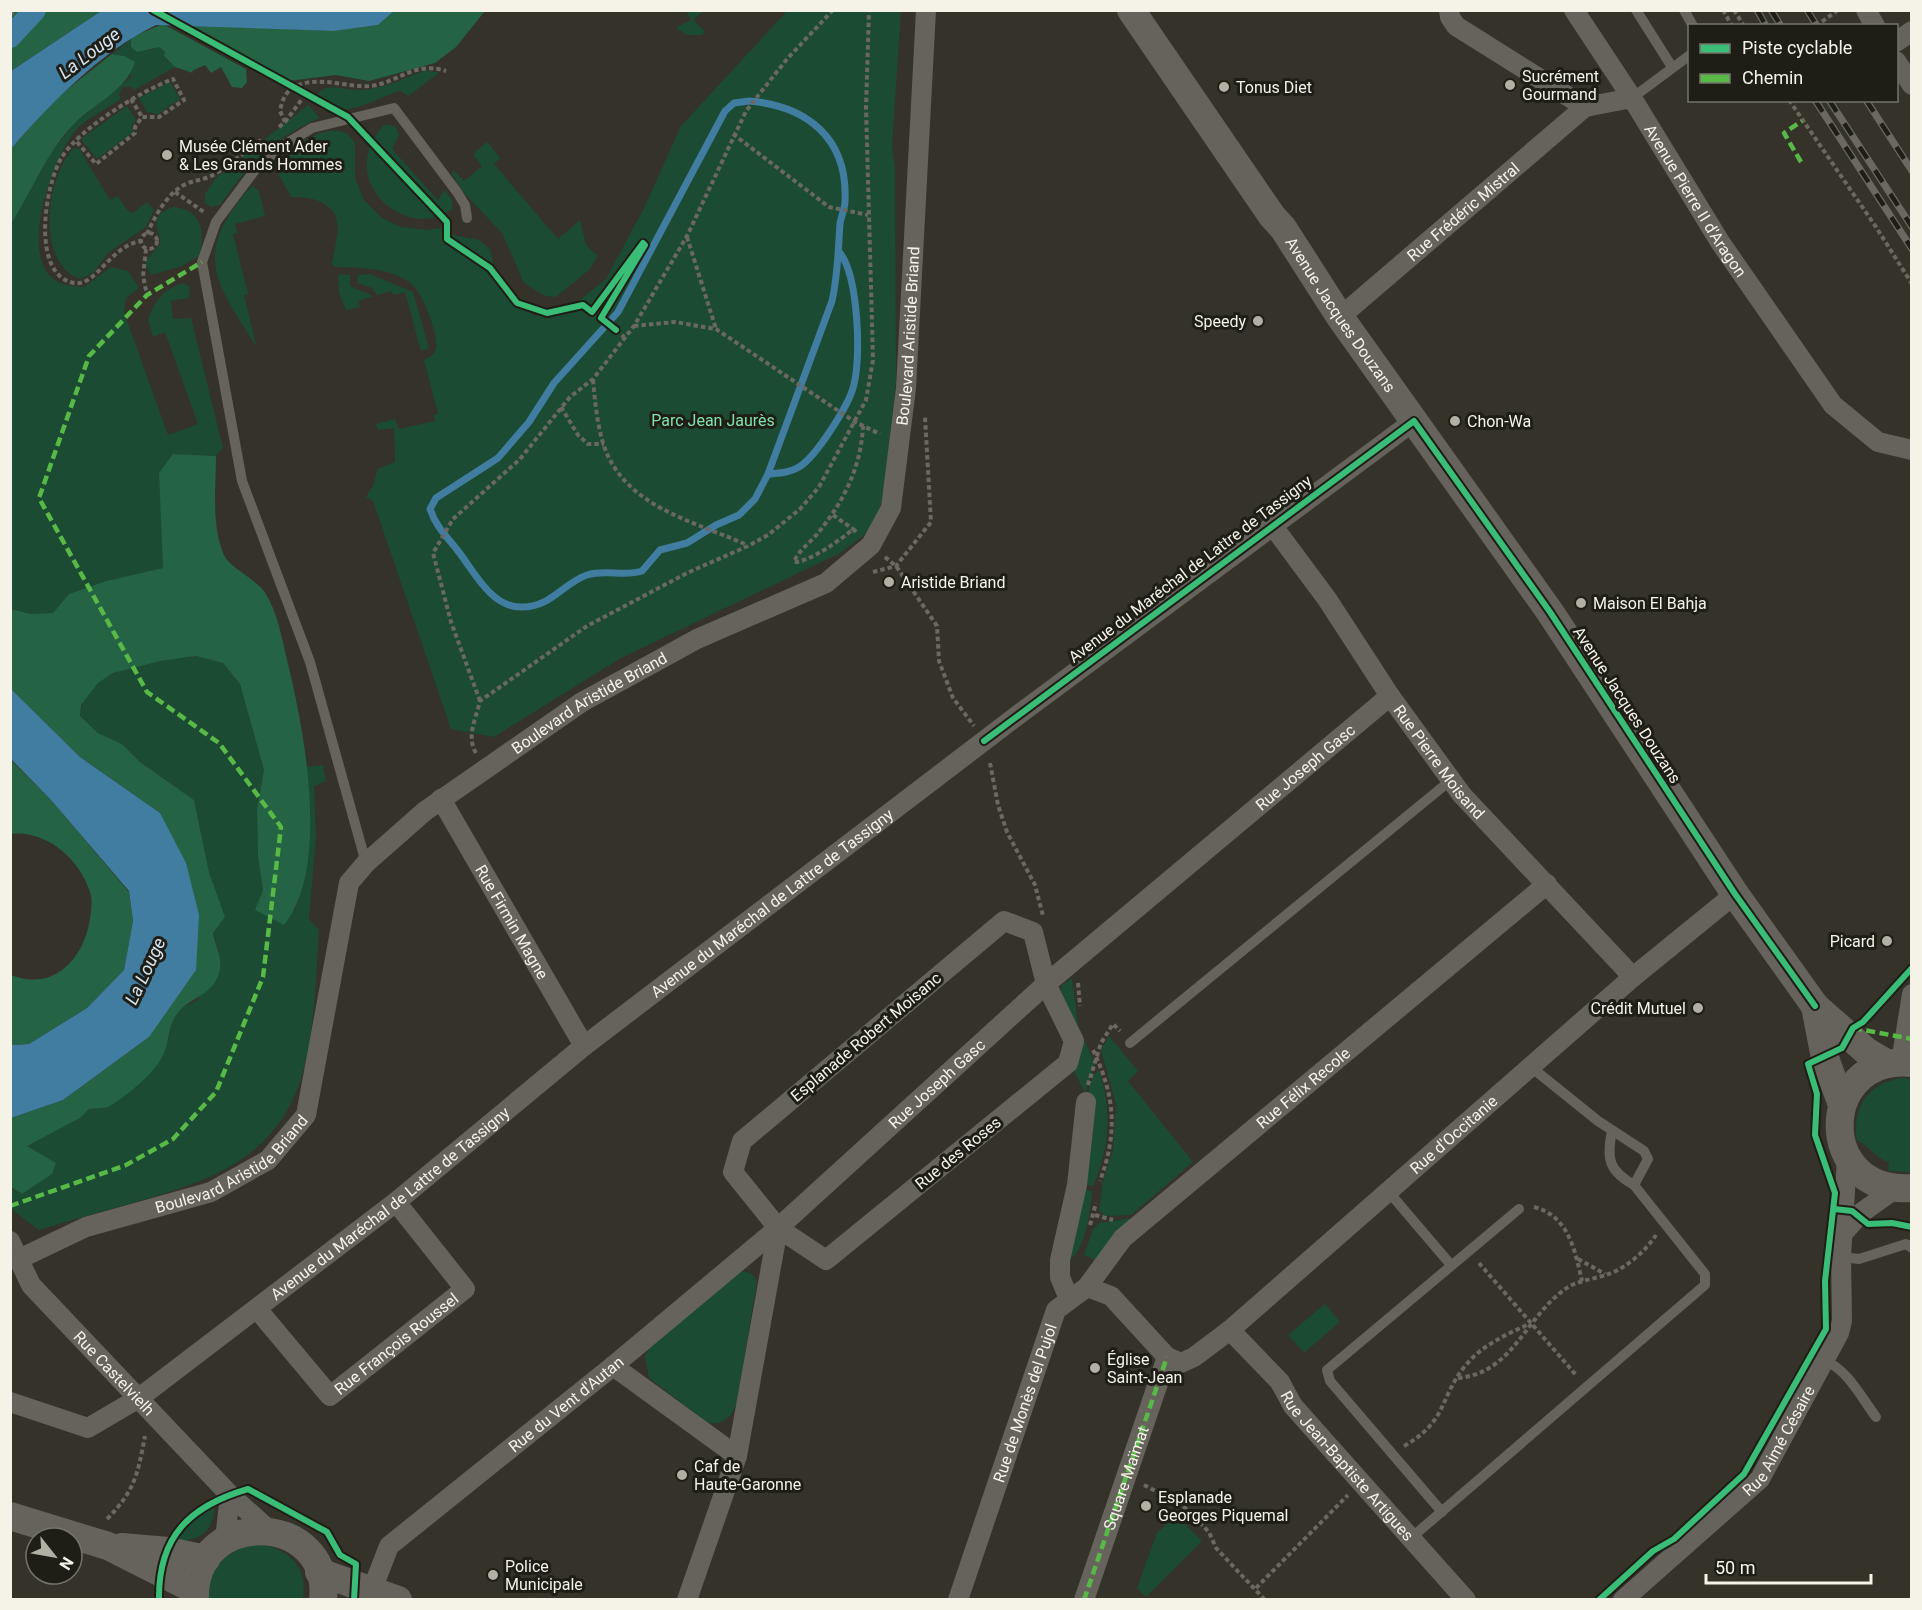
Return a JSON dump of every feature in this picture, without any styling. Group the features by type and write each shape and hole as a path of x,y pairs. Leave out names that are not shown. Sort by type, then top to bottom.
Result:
{"main road":[{"name":"Avenue Jacques Douzans","path":"1131,10 1272,216 1283,228 1340,317 1550,612 1736,894 1815,1006 1866,1051 1900,1063"},
{"name":"Avenue Jacques Douzans","path":"1815,1006 1825,1058 1842,1105"},
{"path":"1900,1063 1871,1070 1856,1082 1842,1105 1839,1132 1847,1158 1868,1179 1905,1190"},
{"path":"10,1516 98,1542 168,1551 215,1549"},
{"path":"98,1542 195,1595 215,1549 238,1533 269,1530 297,1542 308,1553 321,1586 385,1595"}],"street":[{"name":"Boulevard Aristide Briand","path":"13,1248 211,1192 268,1160 306,1115 349,883 366,863 441,799 582,702 697,639 826,582 871,545 891,508 906,388 926,10"},
{"path":"1449,10 1450,17 1456,26 1586,107 1632,98"},
{"name":"Avenue Pierre II d'Aragon","path":"1574,10 1632,98 1720,242 1833,405 1878,442 1911,450"},
{"path":"1866,10 1874,24"},
{"path":"1898,41 1911,31"},
{"path":"1898,64 1911,85"},
{"name":"Rue Frédéric Mistral","path":"1340,317 1586,107"},
{"name":"Avenue du Maréchal de Lattre de Tassigny","path":"10,1402 88,1428 144,1404 257,1309 396,1202 584,1046 984,741 1414,421"},
{"name":"Rue Pierre Moisand","path":"1272,525 1339,616 1390,696 1462,795 1633,977"},
{"name":"Rue Joseph Gasc","path":"778,1228 1046,984 1390,696"},
{"name":"Rue Firmin Magne","path":"441,799 584,1046"},
{"name":"Rue Félix Recole","path":"1069,1299 1087,1287 1123,1238 1547,884"},
{"name":"Rue d'Occitanie","path":"1167,1358 1181,1363 1194,1358 1230,1329 1633,977 1736,894"},
{"name":"Esplanade Robert Moisanc","path":"778,1228 733,1172 742,1141 1004,921 1033,932 1046,984"},
{"name":"Rue des Roses","path":"778,1228 826,1260 1068,1063 1074,1041 1046,984"},
{"path":"1900,1063 1911,994"},
{"path":"1069,1299 1060,1277 1060,1260 1077,1185 1086,1102"},
{"name":"Rue Aimé Césaire","path":"1623,1599 1760,1479 1839,1333 1842,1321 1841,1257 1847,1158"},
{"path":"1844,1232 1861,1213 1905,1190"},
{"name":"Rue François Roussel","path":"257,1309 330,1396 465,1289 396,1202"},
{"path":"687,1599 737,1456 778,1228"},
{"name":"Rue du Vent d'Autan","path":"385,1595 389,1546 613,1366 778,1228"},
{"name":"Rue Castelvielh","path":"13,1248 31,1285 230,1495 269,1530"},
{"path":"1087,1287 1111,1296 1167,1358"},
{"name":"Rue de Monès del Pujol","path":"958,1599 1056,1310 1069,1299"},
{"name":"Rue Jean-Baptiste Artigues","path":"1230,1329 1280,1383 1293,1406 1466,1599"},
{"name":"Square Maïmat","path":"1084,1599 1167,1358"},
{"path":"613,1366 737,1456"},
{"path":"215,1549 230,1495"}],"lane":[{"path":"1636,10 1672,67"},
{"path":"1684,10 1692,24"},
{"path":"1632,98 1688,56"},
{"path":"366,863 310,662 242,481 202,262 216,222 255,170 279,148 312,128 394,108 457,192 465,205 467,218"},
{"path":"1130,1043 1451,780"},
{"path":"1531,1067 1612,1131 1644,1152 1648,1159 1634,1185"},
{"path":"1411,1538 1705,1285 1705,1274 1665,1222 1634,1185 1617,1175 1610,1163 1612,1131"},
{"path":"1388,1191 1451,1265"},
{"path":"1442,1512 1330,1381 1327,1370 1519,1209"},
{"path":"1841,1257 1859,1259 1906,1244 1911,1248"},
{"path":"1824,1360 1835,1365 1847,1376 1876,1417"}],"path":[{"path":"10,15 15,10"},
{"path":"485,768 471,745 480,701 451,622 433,553 450,525 485,488 520,459 561,407 593,379 634,326 687,236 733,134 746,111 787,59 833,10"},
{"path":"480,701 587,626 687,573 768,535 800,509 819,487 866,400 873,360 868,215 869,10"},
{"path":"1723,10 1731,24"},
{"path":"1734,10 1743,24"},
{"path":"1819,24 1838,10"},
{"path":"285,122 280,111 283,97 292,88 316,82 372,85 388,82 418,68 446,71"},
{"path":"142,117 159,117 184,100 173,79 131,99 97,123 62,157 46,212 45,238 53,270 62,278 75,283 85,282 96,275 118,250 129,243 141,241 160,209 175,192 184,185 202,181 216,174 268,135"},
{"path":"276,129 285,122 305,95"},
{"path":"131,99 142,117"},
{"path":"1790,102 1876,227 1911,284"},
{"path":"76,142 96,164 135,133 135,127 142,117"},
{"path":"733,134 818,200 837,210 868,215"},
{"path":"175,192 216,222"},
{"path":"146,249 151,249 157,242 152,234 147,234"},
{"path":"687,236 716,329"},
{"path":"141,241 146,249 143,276 147,295"},
{"path":"592,312 601,318"},
{"path":"634,326 675,322 716,329 855,422 898,442"},
{"path":"616,330 624,337"},
{"path":"593,379 604,444 613,465 630,488 656,507 748,546"},
{"path":"896,567 930,522 924,398 906,388"},
{"path":"561,407 578,435 588,444 604,444"},
{"path":"853,529 822,550 799,562 794,562 833,515 845,495 858,462 863,426"},
{"path":"833,515 853,529 896,567 937,626 939,662 953,698 984,741"},
{"path":"1086,1102 1101,1043 1113,1024 1130,1043"},
{"path":"1519,1209 1535,1208 1554,1216 1569,1236 1578,1259 1582,1281"},
{"path":"1458,1378 1471,1377 1499,1364 1531,1323 1563,1290 1582,1281 1616,1271 1642,1251 1665,1222"},
{"path":"1468,1251 1586,1387"},
{"path":"1578,1259 1606,1275"},
{"path":"1391,1453 1431,1426 1464,1367 1487,1346 1531,1323"},
{"path":"98,1542 138,1477 144,1404"},
{"path":"1127,1476 1182,1505 1209,1532 1216,1548 1265,1599"},
{"path":"1256,1588 1362,1482"}],"green space":[{"path":"11,11 101,11 11,71"},
{"path":"394,11 485,11 456,47 435,63 369,81 336,75 288,81 186,25 334,31 378,25"},
{"path":"686,11 703,11 693,20 705,31 702,35 687,35 676,28 691,20"},
{"name":"Parc Jean Jaurès","path":"787,11 901,11 892,147 895,166 896,381 883,498 876,521 862,537 840,553 621,658 494,737 451,729 373,501 366,497 374,484 377,469 395,462 394,428 378,430 376,424 395,419 399,429 435,421 434,415 438,414 424,360 436,349 431,321 418,292 408,281 381,271 335,267 332,264 338,231 336,216 327,206 316,200 291,197 273,164 302,142 314,136 337,131 347,134 355,143 355,178 364,200 382,218 401,227 428,230 439,228 454,235 479,240 490,249 496,277 514,304 536,316 571,311 576,303 606,279 644,208 681,126"},
{"path":"163,24 246,69 247,82 242,88 232,87 221,67 211,73 205,65 192,71 193,73 175,67 164,56 165,52 160,47 137,52 131,47 131,39 134,36"},
{"path":"131,39 131,47 150,50 160,46 165,52 164,57 175,67 134,90 131,87 122,87 119,95 121,99 75,131 57,162 49,184 39,230 39,251 45,268 56,281 66,285 84,287 111,267 128,271 139,288 126,298 124,312 168,435 198,424 165,332 153,337 148,319 157,301 165,292 184,283 190,287 189,298 171,301 173,319 191,318 223,448 216,456 173,454 160,473 163,568 106,581 69,594 53,613 31,614 11,609 11,224 51,153 75,123 131,77 124,56 112,54"},
{"path":"112,54 124,56 135,62 131,72 110,96 83,116 65,134 11,224 11,149 55,99"},
{"path":"426,70 439,73 408,96 401,91 395,92 355,108 344,109 334,109 324,105 316,98 324,89 377,88"},
{"path":"170,82 180,99 158,114 147,112 139,98"},
{"path":"308,105 320,118 304,125 264,153 241,177 221,204 212,207 205,203 205,194 216,178"},
{"path":"127,106 136,120 132,125 133,132 97,159 81,139"},
{"path":"386,124 396,127 399,135 392,149 438,200 444,190 452,199 452,209 437,217 420,219 404,215 390,207 378,196 370,181 367,165 370,147 378,132"},
{"path":"487,142 500,158 494,164 558,239 580,220 586,245 598,256 590,269 556,297 545,296 524,283 502,233 464,193 452,174 453,170 464,181 482,166 473,154"},
{"path":"74,148 79,149 110,200 118,196 127,210 133,213 147,202 154,210 146,227 109,252 93,273 80,279 66,270 56,256 51,238 50,218 57,178 64,161"},
{"path":"253,186 259,191 265,216 235,224 237,233 233,234 248,294 244,295 257,348 227,298 219,282 215,265 216,248 221,230 242,197"},
{"path":"173,207 190,212 199,223 202,238 199,256 182,266 151,275 145,262 160,244 157,219"},
{"path":"338,274 350,275 350,286 373,296 358,301 360,307 346,310 339,293"},
{"path":"370,274 413,292 429,348 421,351 405,292 393,295 392,291 377,295 372,288 357,283 358,275"},
{"path":"173,454 216,456 216,519 224,555 231,564 264,591 276,616 294,689 306,758 310,796 307,869 298,900 284,925 255,910 263,890 258,857 257,809 264,770 240,684 223,663 196,656 160,661 113,673 98,683 81,705 80,716 98,733 122,744 140,762 194,800 209,872 225,917 213,933 220,969 213,985 177,1014 162,1057 138,1085 108,1107 89,1109 80,1118 27,1146 56,1163 52,1174 22,1194 11,1187 11,1118 63,1100 149,1037 160,813 80,757 11,689 11,609 31,614 53,613 69,594 106,581 163,568 159,473"},
{"path":"196,656 223,663 240,684 264,770 257,809 258,857 263,890 256,910 295,911 306,857 307,767 323,765 326,781 314,786 316,837 309,919 319,930 316,985 310,1039 302,1075 290,1106 273,1131 253,1151 230,1166 177,1189 39,1230 11,1209 10,1187 22,1194 51,1174 55,1163 26,1146 80,1118 89,1109 106,1108 169,1038 171,1025 177,1014 198,1000 219,952 213,933 225,917 209,872 194,800 140,762 122,744 98,733 80,716 85,699 94,686 108,676 144,664"},
{"path":"10,759 51,800 129,892 133,921 124,970 87,1008 29,1044 11,1045 11,975 26,979 39,979 62,970 79,951 85,938 92,903 90,892 78,868 60,849 37,837 11,834"},
{"path":"1072,978 1078,1026 1095,1064 1085,1093 1072,1067 1070,1019 1061,992 1062,985"},
{"path":"1109,1036 1138,1071 1128,1081 1193,1162 1131,1215 1105,1216 1099,1210 1103,1181 1113,1150 1116,1104 1101,1050"},
{"path":"1099,1070 1106,1099 1107,1128 1103,1157 1093,1186 1081,1184 1089,1089 1093,1076"},
{"path":"1901,1078 1911,1079 1911,1172 1888,1171 1889,1162 1880,1158 1857,1140 1857,1117 1865,1099 1880,1086"},
{"path":"1080,1189 1092,1191 1088,1219 1083,1240 1067,1261"},
{"path":"1133,1218 1100,1262 1084,1255 1093,1229 1099,1223"},
{"path":"738,1271 749,1273 757,1281 737,1402 733,1412 723,1422 707,1422 649,1378 645,1357 651,1344"},
{"path":"1325,1304 1340,1322 1304,1353 1288,1335"},
{"path":"214,1504 212,1520 205,1532 192,1539 176,1540 194,1517"},
{"path":"1176,1515 1202,1541 1146,1597 1137,1588 1157,1533"},
{"path":"255,1542 277,1549 293,1560 302,1576 303,1599 209,1600 215,1568 226,1556"}],"water":[{"name":"La Louge","path":"101,11 394,11 378,25 334,31 156,25 96,64 42,114 11,149 11,71"},
{"name":"La Louge","path":"11,689 80,757 160,813 186,863 199,915 196,970 149,1037 63,1100 11,1118 11,1045 29,1044 87,1008 124,970 133,921 129,891 51,800 11,759"}],"waterway":[{"path":"10,37 35,10"},
{"path":"749,101 770,104 806,118 832,143 840,160 844,179 845,204 840,224 837,272 832,301 768,474 755,499 739,515 716,525 687,543 660,550 642,571 594,573 571,583 541,603 532,606 511,606 492,595 484,587 439,527 430,509 436,498 498,458 529,422 554,383 618,312 725,111 734,103 749,101"},
{"path":"768,474 799,467 814,453 845,407 853,388 857,358 857,318 851,280 840,253"}],"railway":[{"path":"1757,10 1765,24"},
{"path":"1771,10 1780,24"},
{"path":"1807,10 1816,24"},
{"path":"1816,102 1912,249"},
{"path":"1830,102 1912,227"},
{"path":"1867,102 1912,171"}],"marked path":[{"path":"1801,162 1784,133 1802,121"},
{"path":"10,1206 126,1165 173,1139 216,1092 263,977 281,827 219,743 147,692 39,498 89,356 147,295 202,262"},
{"path":"1853,1028 1912,1039"},
{"path":"1084,1600 1167,1357"}],"cycle path":[{"path":"153,10 348,117 447,222 447,239 490,268 517,303 547,313 583,305 592,312 643,243 645,245 601,318 616,330"},
{"path":"984,741 1414,421 1550,612 1735,894 1815,1006"},
{"path":"1599,1600 1653,1551 1674,1539 1744,1474 1826,1329 1825,1281 1835,1193 1815,1135 1817,1094 1808,1064 1842,1048 1853,1028 1863,1022 1912,968"},
{"path":"1834,1209 1852,1211 1868,1224 1892,1223 1912,1227"},
{"path":"159,1600 164,1558 171,1541 181,1527 209,1505 248,1489 327,1532 340,1555 356,1564 354,1600"}],"place":[{"name":"Sucrément Gourmand","path":"1510,85"},
{"name":"Tonus Diet","path":"1224,87"},
{"name":"Musée Clément Ader & Les Grands Hommes","path":"167,155"},
{"name":"Speedy","path":"1258,321"},
{"name":"Chon-Wa","path":"1455,421"},
{"name":"Aristide Briand","path":"889,582"},
{"name":"Maison El Bahja","path":"1581,603"},
{"name":"Picard","path":"1887,941"},
{"name":"Crédit Mutuel","path":"1698,1008"},
{"name":"Église Saint-Jean","path":"1095,1368"},
{"name":"Caf de Haute-Garonne","path":"682,1475"},
{"name":"Esplanade Georges Piquemal","path":"1146,1506"},
{"name":"Police Municipale","path":"493,1575"}]}
